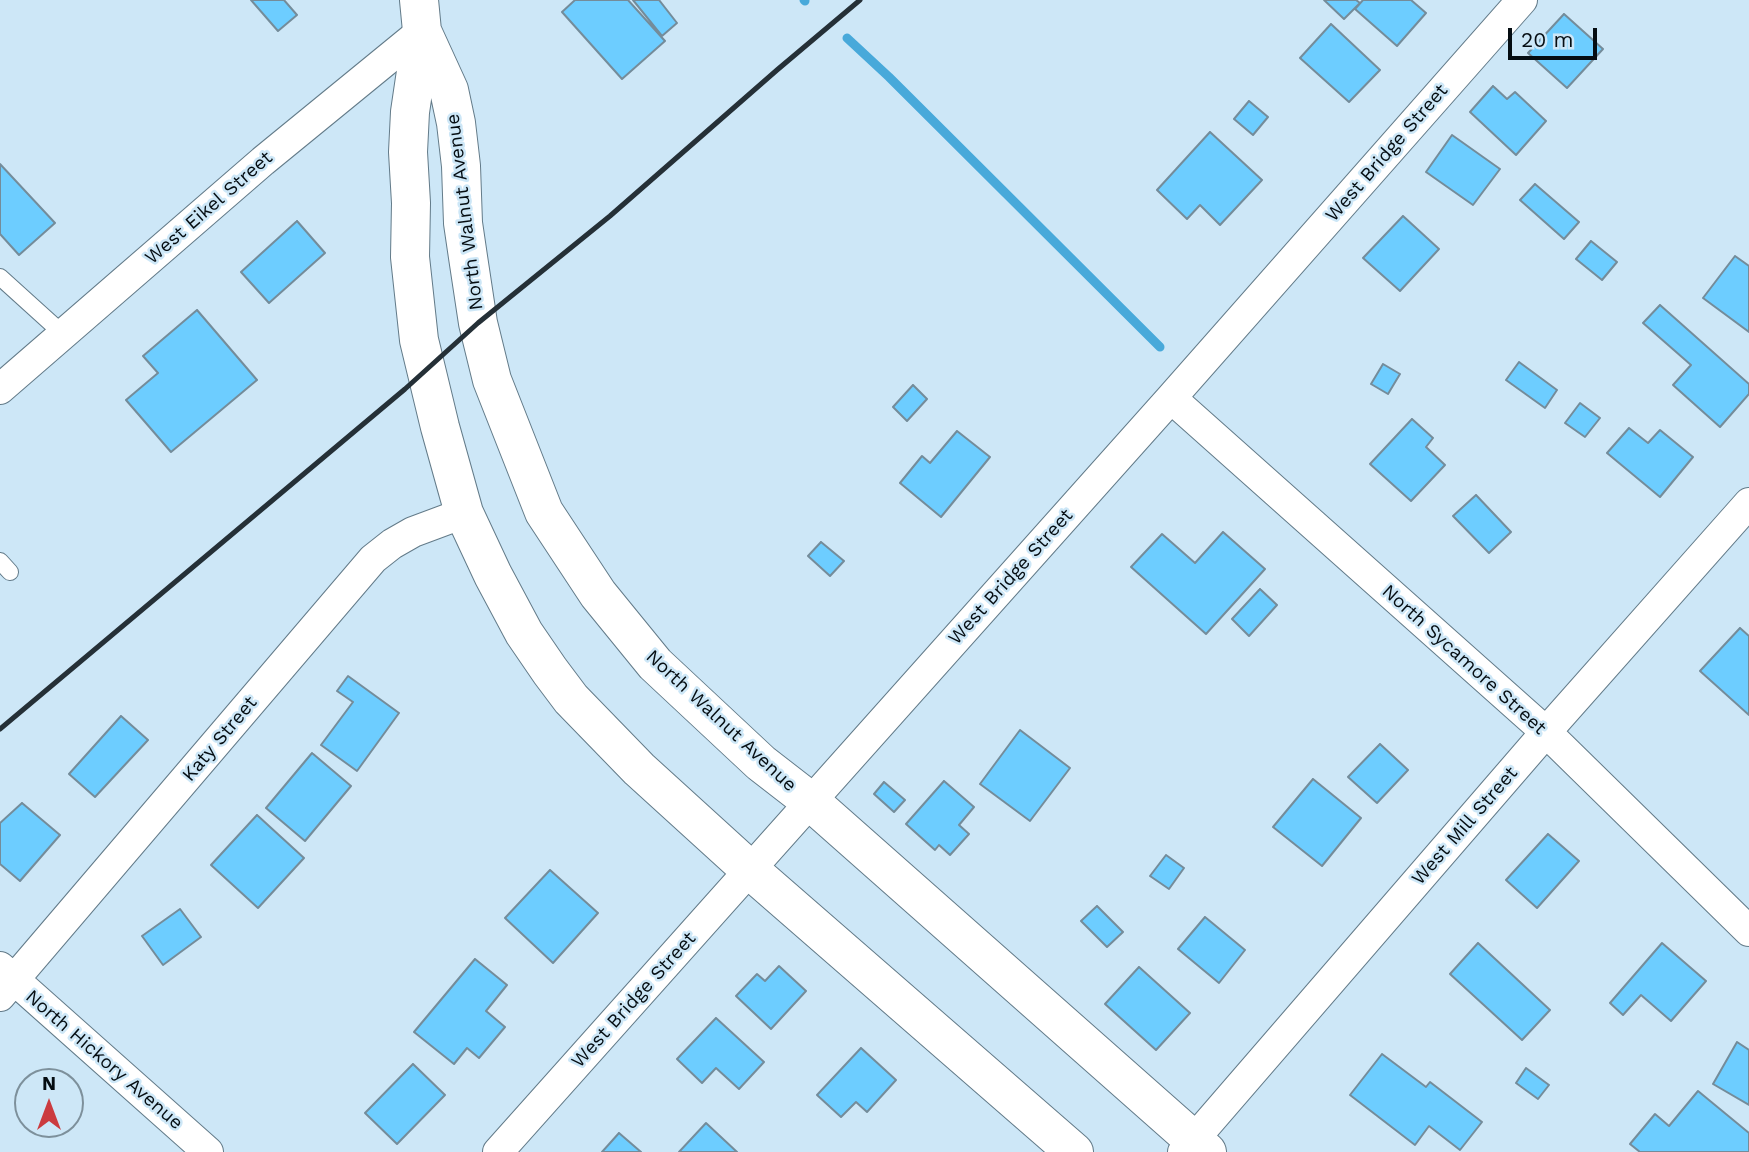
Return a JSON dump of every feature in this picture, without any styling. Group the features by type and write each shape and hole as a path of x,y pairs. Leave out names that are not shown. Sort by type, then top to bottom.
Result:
{"main road":[{"path":"423,9 410,126 410,257 419,340 464,513 524,633 571,699 639,769 750,870 1074,1152"},
{"name":"North Walnut Avenue","path":"423,9 449,90 456,123 467,257 478,323 492,380 544,512 598,594 655,664 761,763 810,802 1195,1148"}],"street":[{"name":"West Bridge Street","path":"498,1152 1522,0"},
{"name":"West Eikel Street","path":"0,388 263,161 423,9"},
{"name":"North Sycamore Street","path":"1171,398 1546,732 1749,931"},
{"name":"West Mill Street","path":"1195,1148 1546,732 1749,503"},
{"name":"Katy Street","path":"5,981 373,559 413,532 464,513"},
{"name":"North Hickory Avenue","path":"5,981 208,1152"}],"lane":[{"path":"1,280 63,334"}],"building":[{"path":"251,0 284,0 297,15 278,31"},
{"path":"575,0 628,0 665,41 622,79 562,12"},
{"path":"633,0 659,0 677,23 662,36"},
{"path":"1324,0 1356,0 1360,3 1344,19"},
{"path":"1363,0 1411,0 1426,13 1397,46 1355,9"},
{"path":"1564,14 1603,49 1567,88 1528,53"},
{"path":"1331,24 1380,70 1349,102 1300,58"},
{"path":"1493,86 1507,99 1515,92 1546,121 1516,155 1470,112"},
{"path":"1249,101 1268,117 1253,135 1234,119"},
{"path":"1210,132 1262,180 1220,225 1200,205 1187,219 1157,190"},
{"path":"1452,135 1500,169 1473,205 1426,172"},
{"path":"0,164 55,223 19,255 0,234"},
{"path":"1535,184 1579,222 1564,239 1520,200"},
{"path":"1403,216 1439,249 1400,291 1363,258"},
{"path":"297,221 325,253 269,303 241,272"},
{"path":"1591,241 1617,262 1602,280 1576,259"},
{"path":"1735,256 1749,266 1749,332 1703,298"},
{"path":"1660,305 1749,384 1749,394 1720,427 1673,385 1691,365 1643,323"},
{"path":"197,310 257,380 171,452 126,400 158,373 143,356"},
{"path":"1519,362 1557,390 1545,408 1506,380"},
{"path":"1383,364 1400,374 1388,394 1371,384"},
{"path":"913,385 927,399 907,421 893,407"},
{"path":"1580,403 1600,418 1585,437 1565,423"},
{"path":"1412,419 1433,438 1426,447 1445,465 1411,501 1370,464"},
{"path":"1629,428 1648,443 1660,430 1693,457 1660,497 1607,453"},
{"path":"957,431 990,457 941,517 900,483 922,456 930,463"},
{"path":"1476,495 1511,532 1489,553 1453,516"},
{"path":"1223,532 1265,569 1206,634 1131,567 1162,534 1195,563"},
{"path":"821,542 844,561 830,576 808,556"},
{"path":"1260,589 1277,605 1249,636 1232,619"},
{"path":"1740,628 1749,636 1749,715 1700,671"},
{"path":"348,676 399,713 357,771 321,745 353,702 337,691"},
{"path":"121,716 148,740 95,797 69,774"},
{"path":"1020,730 1070,768 1030,821 980,784"},
{"path":"1380,744 1408,770 1377,803 1348,777"},
{"path":"312,753 351,786 305,841 266,808"},
{"path":"1313,779 1361,818 1322,866 1273,827"},
{"path":"944,781 974,807 959,825 969,834 950,855 939,845 935,850 906,824"},
{"path":"884,782 905,800 894,812 874,794"},
{"path":"22,803 60,835 20,881 0,864 0,823"},
{"path":"257,815 304,858 258,908 211,865"},
{"path":"1548,834 1579,861 1537,908 1506,880"},
{"path":"1166,855 1184,868 1169,889 1150,876"},
{"path":"550,870 598,913 553,963 505,918"},
{"path":"1097,906 1123,932 1107,947 1081,921"},
{"path":"180,909 201,937 163,965 142,936"},
{"path":"1205,917 1245,950 1219,983 1178,949"},
{"path":"1478,943 1550,1010 1522,1040 1450,974"},
{"path":"1662,943 1706,981 1671,1021 1641,995 1623,1015 1610,1003"},
{"path":"475,959 507,985 486,1011 505,1027 479,1058 467,1048 454,1064 414,1032"},
{"path":"779,966 806,991 771,1029 736,996 757,974 765,981"},
{"path":"1139,967 1190,1013 1156,1050 1105,1004"},
{"path":"716,1018 764,1062 739,1089 716,1068 702,1083 677,1059"},
{"path":"1737,1042 1749,1050 1749,1105 1713,1084"},
{"path":"861,1048 896,1080 867,1112 856,1102 841,1117 817,1095"},
{"path":"1382,1054 1426,1087 1430,1082 1482,1122 1460,1150 1429,1126 1415,1145 1350,1095"},
{"path":"413,1064 445,1095 397,1144 365,1113"},
{"path":"1526,1068 1549,1085 1538,1099 1516,1083"},
{"path":"1698,1091 1749,1133 1749,1152 1640,1152 1630,1144 1655,1114 1669,1126"},
{"path":"706,1123 737,1152 679,1152"},
{"path":"619,1133 641,1152 602,1152"}],"waterway":[{"path":"847,38 1160,347"}],"railway":[{"path":"0,729 405,389 478,323 610,216 860,0"}]}
